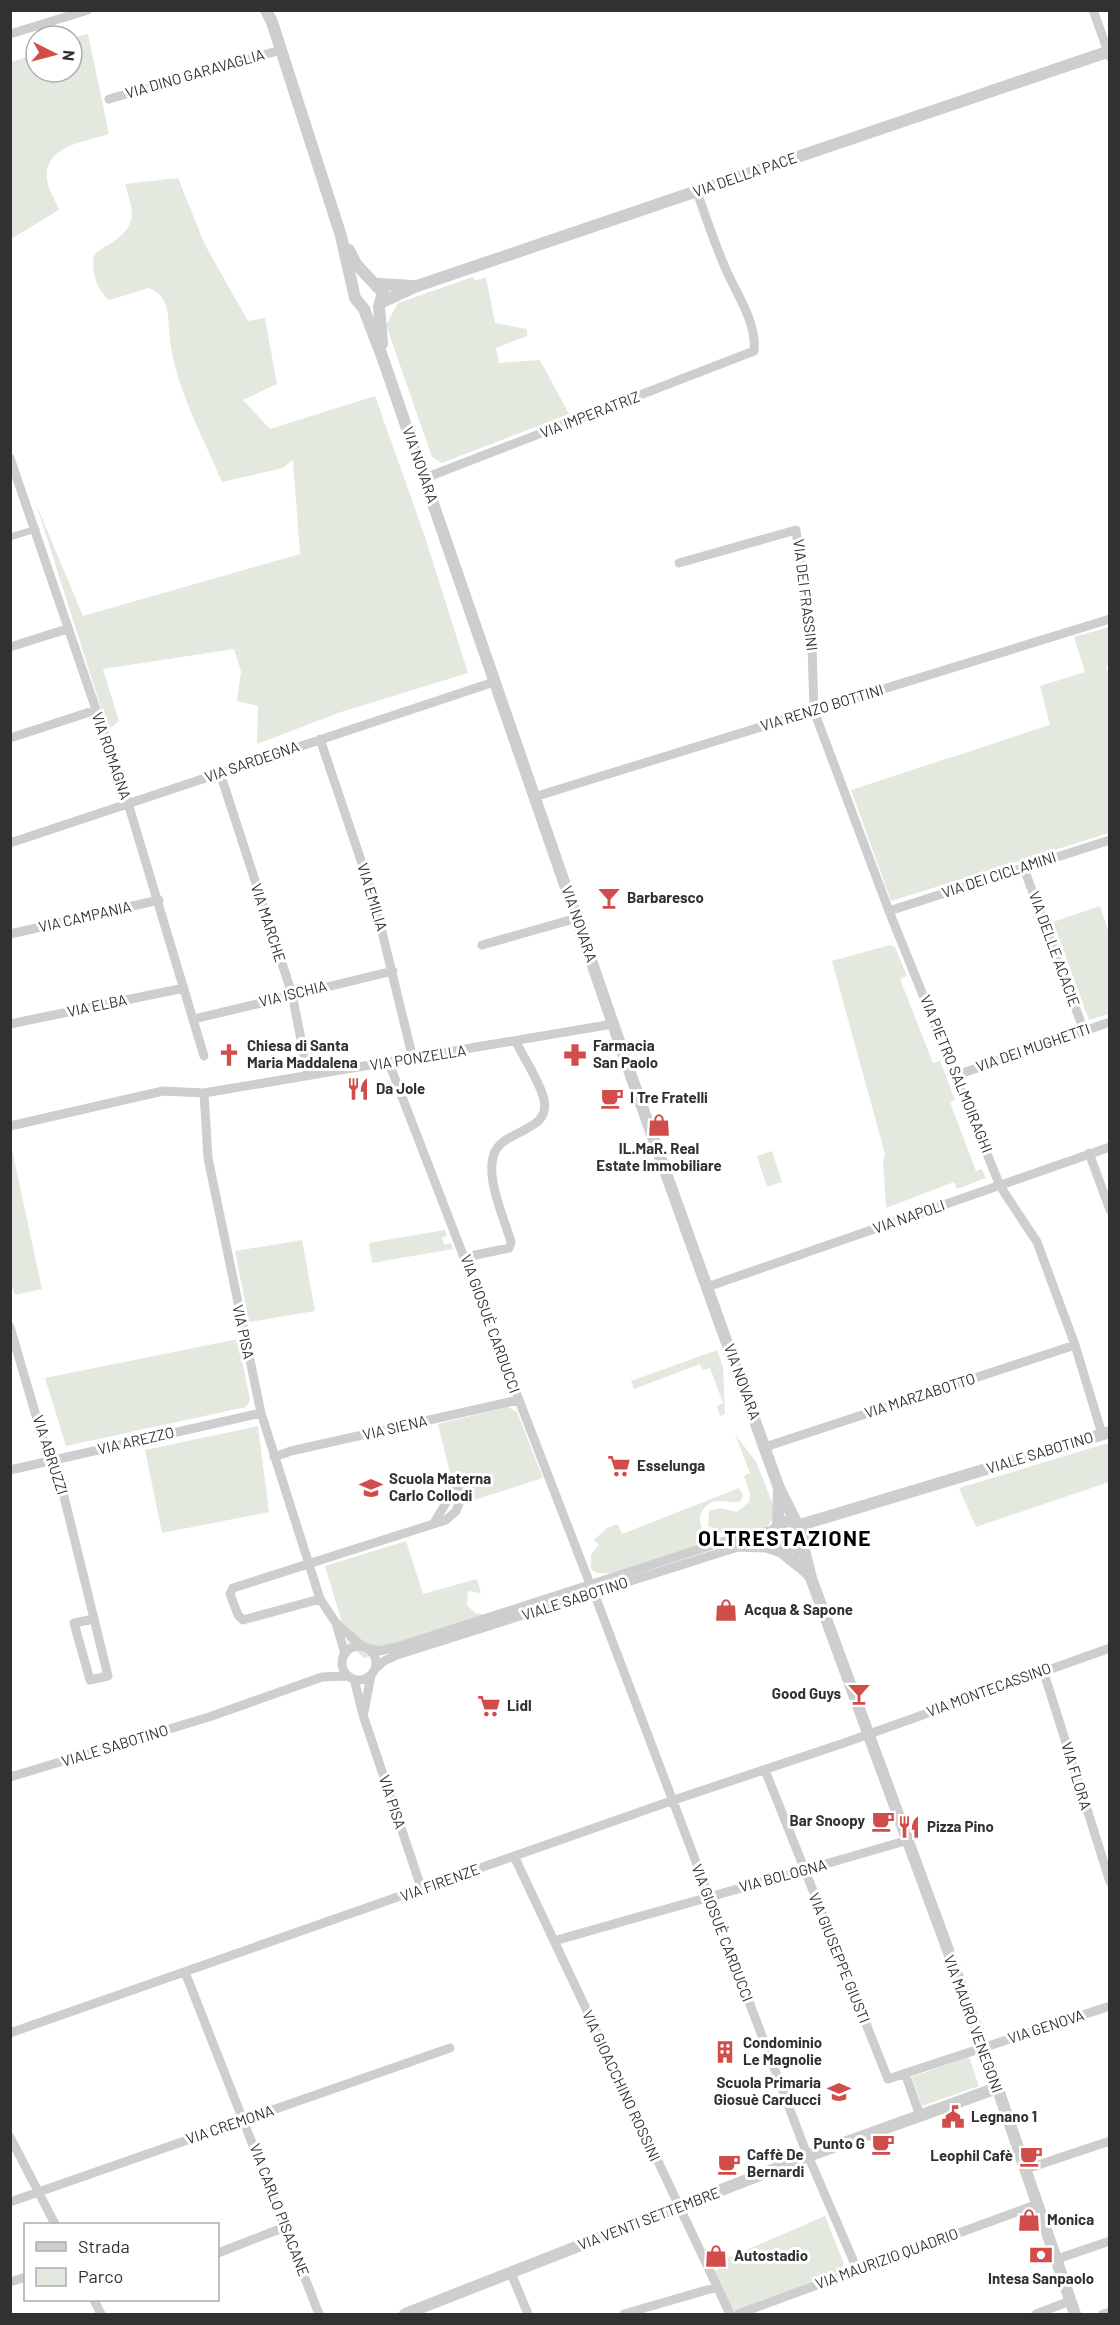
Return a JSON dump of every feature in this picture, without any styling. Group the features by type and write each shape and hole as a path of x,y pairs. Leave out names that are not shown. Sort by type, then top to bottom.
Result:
{"street":[{"path":"10,34 88,10"},
{"name":"VIA NOVARA","path":"266,10 273,16 281,50 340,236 357,303 364,309 383,359 613,1024 779,1488 798,1524"},
{"path":"1093,10 1109,53"},
{"name":"VIA DINO GARAVAGLIA","path":"109,99 281,50"},
{"name":"VIA DELLA PACE","path":"381,304 417,286 1109,53"},
{"name":"VIA IMPERATRIZ","path":"425,478 754,351 755,342 741,300 727,273 697,192"},
{"name":"VIA NOVARA","path":"340,236 356,264 383,293 381,304 383,359"},
{"path":"355,293 364,282 417,286"},
{"path":"364,309 372,310 381,304"},
{"name":"VIA ROMAGNA","path":"10,458 36,529 67,629 159,900 204,1056"},
{"path":"10,537 36,529"},
{"name":"VIA DEI FRASSINI","path":"679,562 796,530 812,646 814,711"},
{"name":"VIA RENZO BOTTINI","path":"534,797 1110,619"},
{"path":"10,647 67,629"},
{"name":"VIA SARDEGNA","path":"10,843 126,799 220,773 494,682"},
{"path":"10,738 96,710"},
{"name":"VIA PIETRO SALMOIRAGHI","path":"814,711 889,911 1000,1186 1037,1242 1106,1433"},
{"name":"VIA EMILIA","path":"320,739 374,899 413,1059"},
{"name":"VIA MARCHE","path":"220,773 292,994 308,1074"},
{"name":"VIA DEI CICLAMINI","path":"889,911 1023,866 1110,840"},
{"name":"VIA DELLE ACACIE","path":"1023,866 1084,1031"},
{"name":"VIA CAMPANIA","path":"10,934 159,900"},
{"path":"482,945 577,918"},
{"name":"VIA ISCHIA","path":"194,1019 393,971"},
{"name":"VIA ELBA","path":"10,1024 184,988"},
{"name":"VIA DEI MUGHETTI","path":"957,1075 1110,1022"},
{"name":"VIA PONZELLA","path":"10,1126 163,1091 204,1094 308,1074 413,1059 613,1024"},
{"path":"466,1257 509,1248 511,1242 491,1168 493,1154 502,1139 536,1124 544,1115 544,1100 516,1042"},
{"name":"VIA GIOSUÈ CARDUCCI","path":"388,1063 466,1257 518,1400 808,2156 857,2269"},
{"name":"VIA PISA","path":"204,1094 208,1158 261,1413 320,1599 336,1623 365,1647"},
{"name":"VIA NAPOLI","path":"707,1287 1110,1147"},
{"path":"1089,1154 1110,1210"},
{"name":"VIA ABRUZZI","path":"10,1327 49,1460 56,1464 108,1676 90,1680 74,1623 94,1619"},
{"name":"VIA MARZABOTTO","path":"765,1447 1075,1345"},
{"name":"VIA SIENA","path":"274,1457 291,1451 518,1400"},
{"name":"VIA AREZZO","path":"10,1470 261,1413"},
{"name":"VIALE SABOTINO","path":"798,1524 833,1516 1106,1433"},
{"name":"VIA NOVARA","path":"776,1527 779,1488"},
{"name":"VIALE SABOTINO","path":"805,1542 833,1516"},
{"path":"812,1578 774,1545 776,1527 787,1521 798,1524 805,1542 812,1578 870,1734"},
{"path":"320,1599 243,1620 238,1615 230,1594 233,1588 434,1523"},
{"name":"VIALE SABOTINO","path":"373,1673 384,1661 397,1655 731,1539 776,1527"},
{"path":"784,1554 796,1553 805,1542"},
{"name":"VIALE SABOTINO","path":"365,1647 379,1651 397,1647 738,1547 766,1548 784,1554"},
{"name":"VIA PISA","path":"336,1623 343,1658"},
{"path":"365,1647 376,1660 373,1673 365,1678 351,1677 344,1671 343,1658 352,1648 365,1647"},
{"name":"VIA MONTECASSINO","path":"870,1734 1043,1670 1110,1648"},
{"name":"VIALE SABOTINO","path":"322,1677 343,1658"},
{"name":"VIA FLORA","path":"1043,1670 1110,1882"},
{"name":"VIA PISA","path":"363,1715 373,1673"},
{"name":"VIALE SABOTINO","path":"10,1778 209,1717 322,1677 351,1677"},
{"name":"VIA PISA","path":"351,1677 422,1890"},
{"name":"VIA FIRENZE","path":"10,2033 671,1801 870,1734"},
{"name":"VIA MAURO VENEGONI","path":"870,1734 983,2047 1075,2314"},
{"name":"VIA GIUSEPPE GIUSTI","path":"765,1770 888,2079"},
{"name":"VIA BOLOGNA","path":"554,1941 708,1896 804,1872 908,1840"},
{"name":"VIA GIOACCHINO ROSSINI","path":"514,1857 730,2314"},
{"name":"VIA CARLO PISACANE","path":"185,1972 319,2314"},
{"name":"VIA GENOVA","path":"888,2079 1110,2006"},
{"name":"VIA CREMONA","path":"10,2202 450,2048"},
{"path":"905,2073 920,2116"},
{"name":"VIA VENTI SETTEMBRE","path":"405,2314 808,2156 997,2088"},
{"path":"10,2137 54,2223"},
{"path":"1026,2169 1110,2141"},
{"name":"VIA MAURIZIO QUADRIO","path":"738,2314 1038,2204"},
{"path":"219,2253 285,2227"},
{"path":"1057,2259 1110,2241"},
{"path":"511,2273 528,2314"},
{"path":"628,2314 717,2287"},
{"path":"1036,2314 1070,2301"},
{"path":"1103,2314 1110,2312"}],"green space":[{"path":"88,34 109,134 65,148 56,154 47,172 48,184 59,210 11,239 11,62 24,58 24,84 84,84 84,35"},
{"path":"178,178 205,245 248,321 265,318 277,384 243,400 270,429 375,396 425,537 468,673 341,712 257,744 258,706 237,701 241,671 234,649 103,669 119,721 108,730 36,504 83,616 300,554 293,460 283,468 222,482 182,388 171,349 166,305 160,295 149,288 109,300 101,291 96,280 93,268 94,256 121,235 130,223 132,210 125,184"},
{"path":"473,277 475,281 486,277 495,323 527,329 527,336 496,348 499,363 540,360 569,414 442,463 432,457 386,325 398,303"},
{"path":"1109,627 1109,665 1106,666 1110,682 1109,833 891,901 851,790 1050,725 1040,686 1085,672 1074,637"},
{"path":"1100,906 1109,933 1109,1014 1089,1020 1053,922"},
{"path":"890,945 895,947 907,976 900,979 933,1063 940,1061 955,1100 950,1102 976,1171 982,1169 986,1178 957,1189 954,1182 886,1208 883,1161 885,1154 832,961"},
{"path":"11,1145 42,1289 15,1295 10,1281"},
{"path":"772,1151 782,1182 767,1187 757,1156"},
{"path":"445,1230 447,1236 442,1237 444,1245 451,1243 453,1249 372,1263 369,1243"},
{"path":"302,1240 315,1311 249,1322 235,1251"},
{"path":"238,1339 250,1400 246,1407 66,1446 45,1378"},
{"path":"717,1350 723,1367 725,1414 720,1416 717,1406 723,1403 710,1368 702,1370 700,1364 634,1389 631,1381"},
{"path":"508,1407 517,1412 543,1478 468,1502 469,1490 453,1485 438,1424"},
{"path":"258,1426 269,1512 162,1533 145,1450"},
{"path":"735,1434 756,1462 776,1512 768,1526 760,1531 736,1528 720,1533 708,1526 709,1511 720,1508 737,1512 749,1502 750,1494 744,1476 750,1473"},
{"path":"1108,1443 1109,1482 976,1527 959,1488"},
{"path":"739,1488 743,1495 741,1501 713,1502 701,1514 703,1530 711,1538 717,1540 612,1573 597,1573 591,1569 591,1554 599,1545 594,1540 607,1528 618,1524 622,1534"},
{"path":"406,1541 423,1594 477,1579 481,1593 468,1591 467,1605 475,1613 483,1614 485,1620 364,1658 348,1643 325,1566"},
{"path":"969,2057 979,2086 922,2106 912,2077"},
{"path":"825,2216 844,2264 841,2270 738,2312 731,2309 714,2271 719,2269 716,2263"}],"place":[{"name":"Barbaresco","path":"609,898"},
{"name":"Chiesa di Santa Maria Maddalena","path":"229,1055"},
{"name":"Farmacia San Paolo","path":"575,1055"},
{"name":"Da Jole","path":"358,1089"},
{"name":"I Tre Fratelli","path":"612,1098"},
{"name":"IL.MaR. Real Estate Immobiliare","path":"659,1125"},
{"name":"Esselunga","path":"619,1466"},
{"name":"Scuola Materna Carlo Collodi","path":"371,1488"},
{"name":"Acqua & Sapone","path":"726,1610"},
{"name":"Good Guys","path":"859,1694"},
{"name":"Lidl","path":"489,1706"},
{"name":"Bar Snoopy","path":"883,1821"},
{"name":"Pizza Pino","path":"909,1827"},
{"name":"Condominio Le Magnolie","path":"725,2052"},
{"name":"Scuola Primaria Giosuè Carducci","path":"839,2092"},
{"name":"Legnano 1","path":"953,2117"},
{"name":"Punto G","path":"883,2144"},
{"name":"Leophil Cafè","path":"1031,2156"},
{"name":"Caffè De Bernardi","path":"729,2164"},
{"name":"Monica","path":"1029,2220"},
{"name":"Intesa Sanpaolo","path":"1041,2255"},
{"name":"Autostadio","path":"716,2256"}],"district":[{"name":"OLTRESTAZIONE","path":"785,1539"}]}
